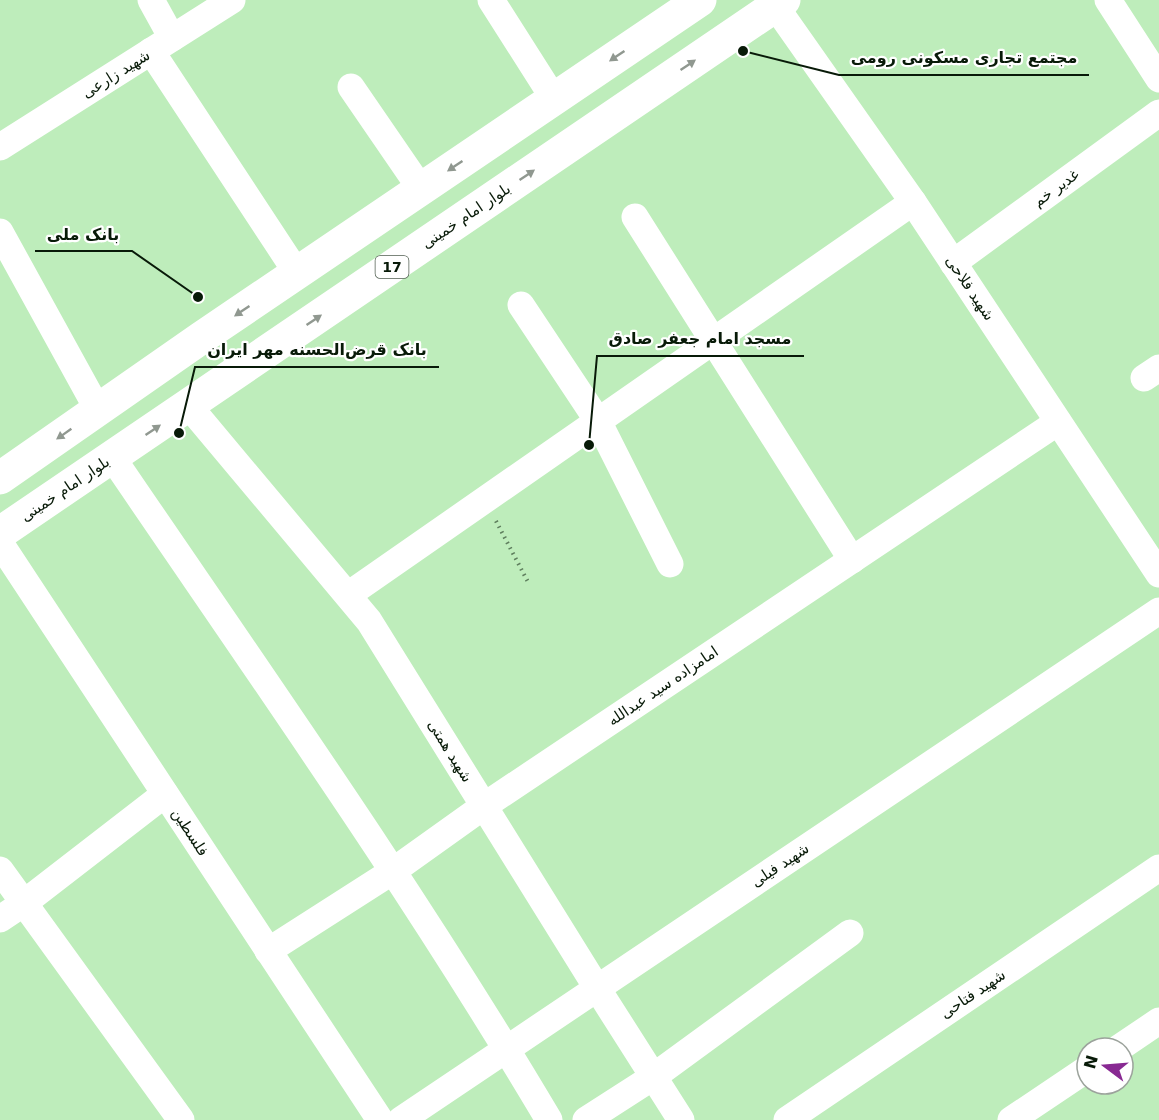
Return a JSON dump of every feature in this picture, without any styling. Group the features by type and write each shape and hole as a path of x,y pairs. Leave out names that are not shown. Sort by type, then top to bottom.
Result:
{"main road":[{"path":"0,478 297,273 700,0"},
{"name":"بلوار امام خمینی","path":"0,533 777,2"}],"street":[{"path":"151,0 162,44 297,273"},
{"name":"شهید زارعی","path":"0,147 232,0"},
{"path":"491,0 554,99"},
{"path":"1108,0 1159,78"},
{"name":"شهید فلاحی","path":"777,2 913,202 1159,574"},
{"path":"351,87 421,189"},
{"name":"غدیر خم","path":"953,263 1159,113"},
{"path":"348,595 913,202"},
{"path":"634,217 852,560"},
{"path":"0,232 98,410"},
{"path":"521,305 598,421 670,564"},
{"name":"شهید همتی","path":"188,405 369,621 681,1120"},
{"name":"امامزاده سید عبدالله","path":"268,951 393,871 484,806 1058,422"},
{"path":"112,457 393,871 549,1120"},
{"name":"فلسطین","path":"0,543 380,1120"},
{"name":"شهید فیلی","path":"401,1120 1159,611"},
{"path":"0,919 165,794"},
{"name":"شهید فتاحی","path":"787,1120 1159,868"},
{"path":"0,870 181,1120"},
{"path":"586,1120 653,1077 850,933"},
{"path":"1135,1037 1159,1021"},
{"path":"1011,1120 1075,1077"}],"path":[{"path":"484,500 528,582"}],"place":[{"name":"مجتمع تجاری مسکونی رومی","path":"743,51"},
{"name":"بانک ملی","path":"198,297"},
{"name":"بانک قرض‌الحسنه مهر ایران","path":"179,433"},
{"name":"مسجد امام جعفر صادق","path":"589,445"}]}
